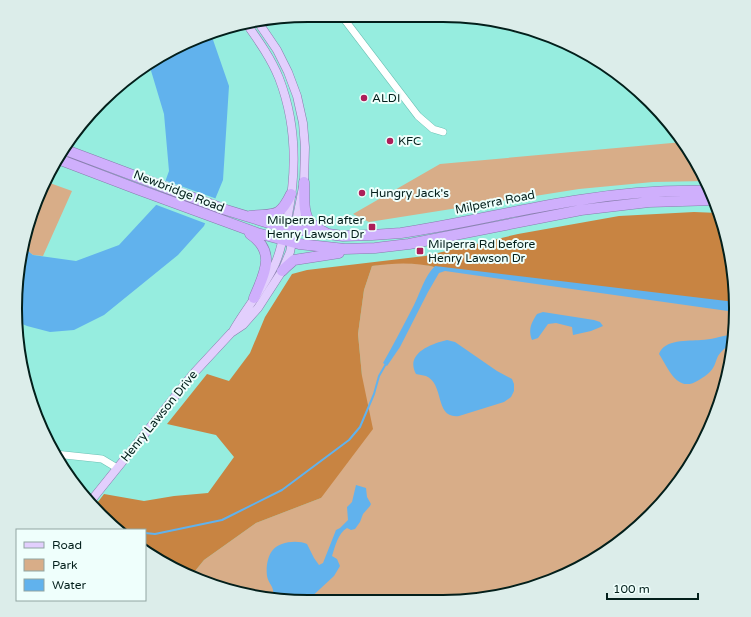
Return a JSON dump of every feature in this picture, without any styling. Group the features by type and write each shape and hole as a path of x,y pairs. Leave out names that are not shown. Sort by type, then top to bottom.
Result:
{"highway":[{"name":"Newbridge Road","path":"68,152 223,209 290,229"},
{"name":"Newbridge Road","path":"63,161 239,228 287,242"},
{"path":"304,182 307,216 314,225 327,234"},
{"name":"Milperra Road","path":"290,229 358,236 386,235 581,199 666,191 703,190"},
{"path":"246,217 272,215 283,208 292,194"},
{"name":"Milperra Road","path":"287,242 345,249 375,248 409,244 581,210 649,202 707,200"},
{"path":"239,228 256,238 263,245 265,250 265,270 254,298"},
{"path":"282,271 291,262 298,259 375,248"}],"main road":[{"name":"Henry Lawson Drive","path":"94,498 193,374 231,333 242,314 271,273 287,242 304,182 304,136 297,96 283,63 261,26"},
{"name":"Henry Lawson Drive","path":"250,29 273,64 287,102 292,126 294,175 290,229"},
{"name":"Henry Lawson Drive","path":"231,333 243,325 258,308 282,271 290,252 287,242"}],"street":[{"path":"346,22 418,116 433,129 443,132"},
{"path":"62,455 102,459 117,468"}],"green space":[{"path":"676,143 691,165 699,181 653,182 579,189 369,222 353,214 440,164"},
{"path":"51,184 72,191 43,256 33,255 28,251 32,234 37,216"},
{"path":"395,262 422,264 438,268 729,308 727,346 719,383 714,401 691,452 670,483 658,497 617,536 586,557 535,580 517,585 480,593 442,595 308,595 271,593 216,580 195,571 204,560 256,523 321,498 362,376 358,334 364,290 372,266"}],"shaded area":[{"path":"694,212 713,213 727,271 729,308 413,264 372,266 364,290 358,334 362,376 373,429 321,498 256,523 204,560 195,571 165,557 149,547 146,545 146,529 126,529 98,502 104,494 144,501 174,496 208,493 234,457 216,435 167,424 207,374 229,381 250,353 265,317 292,274 307,270 425,256 518,234 619,216"}],"water":[{"path":"213,38 229,86 223,180 204,226 178,255 104,315 74,330 50,332 23,324 24,271 28,251 33,255 76,261 119,245 157,204 169,171 164,114 151,69 165,60"},
{"path":"435,266 729,301 729,311 445,271 439,273 400,347 387,366 383,363 414,305 425,279"},
{"path":"543,312 594,320 600,322 603,326 591,331 573,335 572,327 556,323 548,324 538,338 532,340 530,330 532,324 537,314"},
{"path":"728,335 727,347 719,354 712,370 703,378 691,384 679,382 670,373 659,354 662,349 671,343"},
{"path":"447,340 455,342 497,371 512,379 514,391 511,397 504,402 459,416 451,415 446,412 436,386 432,380 426,376 416,374 413,367 416,356 421,351 433,344"},
{"path":"356,485 366,488 367,497 371,504 363,514 355,529 351,530 347,528 341,533 332,556 337,559 340,566 334,576 313,595 272,593 272,587 267,573 268,560 272,551 284,543 299,542 307,544 319,565 323,563 336,530 348,520 347,507 352,502"}],"pier":[{"path":"164,180 217,199 207,224 154,204"}],"waterway":[{"path":"146,533 155,534 222,520 282,490 349,440 360,427 374,394 379,376 387,362"}],"place":[{"name":"ALDI","path":"364,98"},
{"name":"KFC","path":"390,141"},
{"name":"Hungry Jack's","path":"362,193"},
{"name":"Milperra Rd after Henry Lawson Dr","path":"372,227"},
{"name":"Milperra Rd before Henry Lawson Dr","path":"420,251"}]}
